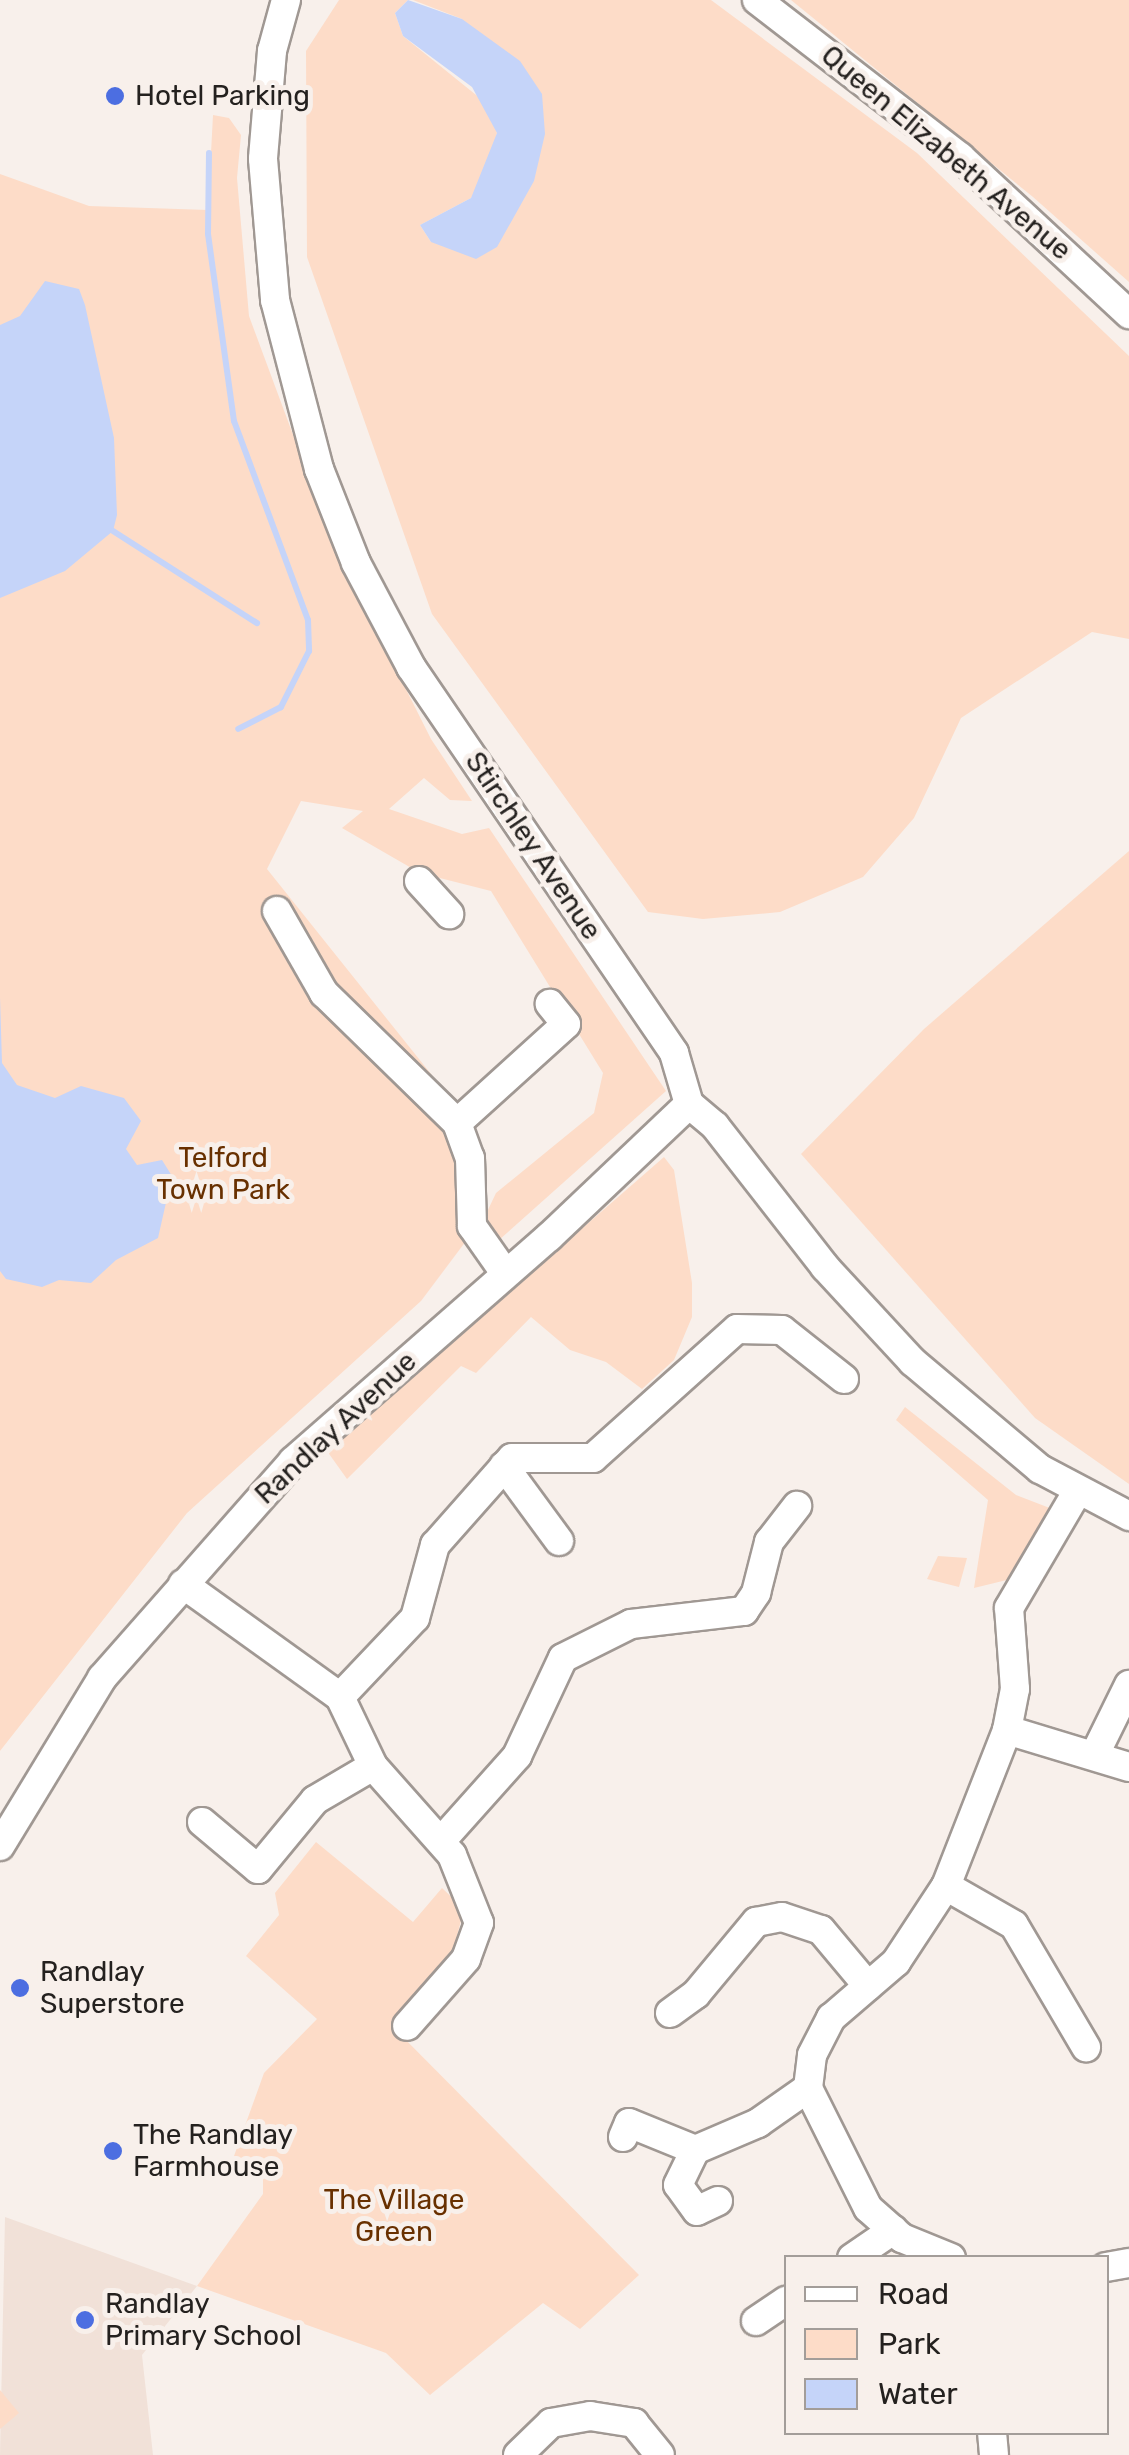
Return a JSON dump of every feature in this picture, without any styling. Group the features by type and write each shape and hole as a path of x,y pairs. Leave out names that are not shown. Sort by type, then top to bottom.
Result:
{"street":[{"name":"Stirchley Avenue","path":"286,0 272,51 263,159 275,300 297,402 356,563 412,666 674,1053 689,1104 715,1126 825,1267 913,1362 1077,1492 1129,1516"},
{"name":"Queen Elizabeth Avenue","path":"757,0 960,157 1129,314"},
{"path":"419,880 448,914"},
{"path":"277,912 324,993 458,1124 470,1158 472,1226 505,1273"},
{"path":"458,1124 566,1022"},
{"name":"Randlay Avenue","path":"0,1846 102,1678 294,1461 689,1104"},
{"path":"340,1696 416,1618 436,1545 504,1466 522,1456 592,1458 737,1329 782,1330 844,1379"},
{"path":"504,1466 559,1541"},
{"path":"945,2255 893,2230 868,2208 808,2088 812,2054 831,2018 907,1948 946,1886 1006,1730 1015,1689 1010,1608 1077,1492"},
{"path":"442,1840 518,1756 563,1658 588,1640 646,1620 744,1611 756,1593 769,1542 798,1506"},
{"path":"183,1584 340,1696 373,1766 442,1840 480,1923 466,1959 407,2026"},
{"path":"1096,1752 1129,1684"},
{"path":"1006,1730 1096,1752 1129,1767"},
{"path":"202,1822 258,1869 315,1800 373,1766"},
{"path":"946,1886 1014,1924 1086,2047"},
{"path":"670,2013 696,1994 756,1922 782,1917 821,1930 868,1986"},
{"path":"718,2201 697,2210 678,2186 694,2150 758,2123 808,2088"},
{"path":"622,2137 629,2122 694,2150"},
{"path":"856,2255 893,2230"},
{"path":"756,2322 784,2302"},
{"path":"518,2455 551,2423 590,2416 634,2423 660,2455"}],"shaded area":[{"name":"Randlay Primary School","path":"5,2217 197,2286 142,2355 153,2455 0,2455"}],"green space":[{"path":"339,0 408,0 395,13 403,36 486,103 497,133 485,174 471,198 420,225 431,242 534,181 462,19 413,0 711,0 917,153 1129,356 1129,639 1092,632 961,718 914,818 863,877 780,912 703,919 648,912 432,614 307,257 306,51"},
{"path":"791,0 1129,0 1129,282 1033,197"},
{"name":"Telford Town Park","path":"213,115 229,118 241,135 237,178 249,316 335,548 431,739 472,801 450,800 424,778 389,809 462,834 489,828 666,1091 490,1248 477,1233 496,1193 594,1113 603,1073 491,891 420,873 342,828 363,811 301,801 267,869 459,1109 475,1229 421,1301 187,1513 0,1751 0,174 89,206 208,210"},
{"path":"1129,851 1129,1484 1035,1418 801,1154 924,1029"},
{"path":"664,1157 674,1170 692,1283 692,1317 674,1360 642,1389 606,1362 570,1350 531,1317 476,1373 461,1366 347,1479 327,1451"},
{"path":"905,1407 1016,1495 1060,1512 1023,1576 974,1588 988,1500 896,1420"},
{"path":"938,1556 967,1558 959,1587 927,1579"},
{"name":"The Village Green","path":"316,1842 413,1922 442,1888 464,1909 452,1955 391,2025 639,2275 580,2329 543,2303 430,2395 386,2353 197,2286 263,2194 263,2178 234,2156 264,2073 317,2019 246,1956 279,1915 275,1893"},
{"path":"0,2390 19,2413 0,2429"}],"water":[{"path":"408,0 462,19 520,61 542,94 545,134 534,181 497,247 476,259 431,242 420,225 471,198 497,133 472,87 403,36 395,13"},
{"path":"45,281 79,289 85,305 114,438 117,515 113,531 65,571 0,598 0,325 20,316"},
{"path":"0,997 2,1063 17,1085 55,1098 81,1086 124,1098 141,1121 126,1149 137,1165 162,1160 172,1176 158,1238 116,1260 91,1283 59,1280 42,1287 6,1279 0,1271"}],"waterway":[{"path":"209,153 208,234 234,421 308,620 309,651 281,707 238,729"},
{"path":"113,531 257,623"}],"place":[{"name":"Hotel Parking","path":"115,96"},
{"name":"Randlay Superstore","path":"20,1988"},
{"name":"The Randlay Farmhouse","path":"113,2151"},
{"name":"Randlay Primary School","path":"85,2320"}]}
